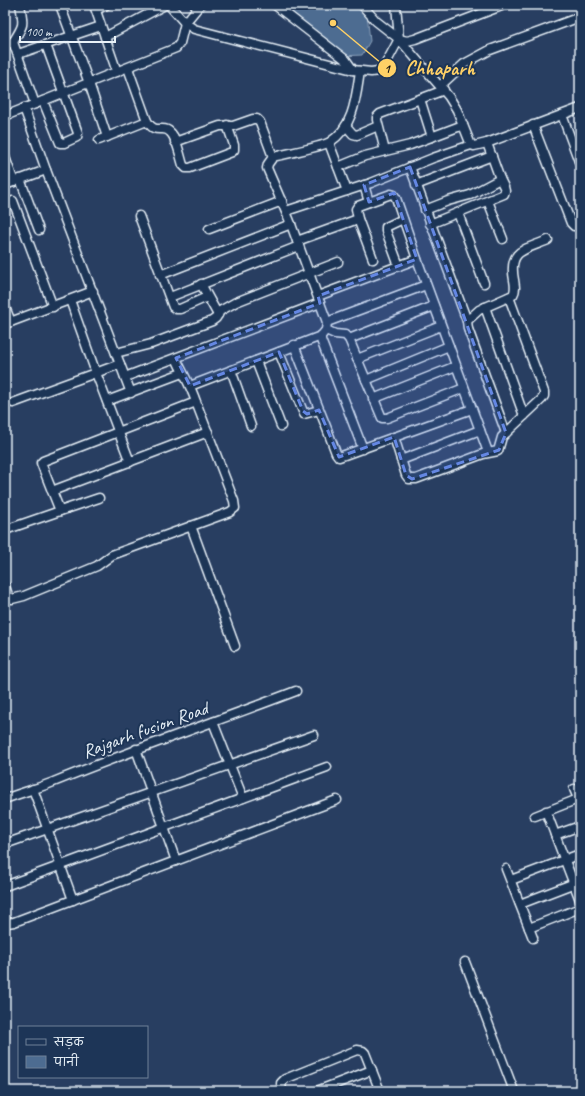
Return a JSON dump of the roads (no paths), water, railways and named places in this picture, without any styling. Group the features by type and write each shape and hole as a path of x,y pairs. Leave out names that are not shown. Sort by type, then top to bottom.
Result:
{"street":[{"path":"20,5 23,26 9,43 18,54 35,104"},
{"path":"60,5 89,82 103,138 147,121"},
{"path":"106,5 95,8 117,72"},
{"path":"105,37 165,5"},
{"path":"169,5 184,23 194,29 357,71 371,72 378,71 384,67 399,40 396,5"},
{"path":"5,116 178,47 184,23 200,5"},
{"path":"275,5 346,60 357,71 355,102 348,122 340,134 329,142 273,157 267,168 286,211 319,300 325,329 321,340 363,449"},
{"path":"362,5 376,21 399,40 442,88 457,110 471,145"},
{"path":"399,40 407,41 415,39 504,5"},
{"path":"385,151 377,120 377,117 380,114 420,99 442,88 464,64 490,50 580,17"},
{"path":"18,54 101,26"},
{"path":"43,101 58,140 62,143 77,137 78,135 64,92 46,45"},
{"path":"128,68 147,121 151,127 156,130 166,129 170,131 186,168 190,168 234,150 234,145 227,125"},
{"path":"420,99 432,137"},
{"path":"24,108 131,393"},
{"path":"286,211 364,185 471,145 474,146 487,143 580,108"},
{"path":"562,115 580,164"},
{"path":"175,142 220,126 238,125 257,119 260,122 273,157"},
{"path":"338,167 365,156 432,137 463,125"},
{"path":"346,126 353,134 357,135 378,126"},
{"path":"533,126 571,223 574,226 580,225"},
{"path":"329,142 347,191"},
{"path":"430,224 504,194 504,186 487,143"},
{"path":"416,185 492,156"},
{"path":"5,157 39,230"},
{"path":"410,167 467,321 468,329 506,433"},
{"path":"5,185 46,170"},
{"path":"425,210 448,201 470,195 500,179"},
{"path":"364,185 370,202"},
{"path":"374,259 358,219 356,209 358,206 391,194 394,195 403,218 488,452"},
{"path":"13,201 53,306"},
{"path":"209,229 282,201"},
{"path":"488,201 503,239"},
{"path":"458,213 484,283"},
{"path":"139,216 160,275 173,306 176,309 180,309 207,297"},
{"path":"399,266 386,231 386,227 403,218"},
{"path":"170,296 358,219"},
{"path":"160,275 291,224"},
{"path":"467,321 474,312 509,297 515,292 512,272 514,259 521,251 548,240"},
{"path":"125,378 417,260"},
{"path":"116,353 151,344 206,323 216,318 223,309 236,302 338,262"},
{"path":"201,284 218,315"},
{"path":"190,386 279,352 325,329 426,284"},
{"path":"5,307 8,323 93,291"},
{"path":"394,437 406,475 409,479 412,479 488,452 495,452 499,450 500,442 506,433 542,399 544,392 509,297"},
{"path":"70,300 130,462"},
{"path":"349,339 434,306"},
{"path":"485,307 524,416"},
{"path":"357,359 441,326"},
{"path":"325,329 335,334 345,335 349,339 381,417 384,418 464,388"},
{"path":"294,345 338,456 341,457 472,409"},
{"path":"366,380 449,346"},
{"path":"279,352 304,414 320,410"},
{"path":"5,586 10,598 15,599 97,566 112,555 230,512 235,508 234,501 190,386 182,373 176,358"},
{"path":"256,361 281,426"},
{"path":"13,403 120,364"},
{"path":"373,399 456,366"},
{"path":"231,370 251,426"},
{"path":"107,401 182,373"},
{"path":"60,511 42,468 41,464 43,460 196,402"},
{"path":"401,460 480,430"},
{"path":"52,491 208,432"},
{"path":"5,530 98,498"},
{"path":"191,526 234,646"},
{"name":"Rajgarh fusion Road","path":"5,799 136,749 296,691"},
{"path":"213,722 243,798"},
{"path":"5,844 314,735"},
{"path":"136,749 176,861"},
{"path":"5,886 163,826 327,767"},
{"path":"33,789 73,900"},
{"path":"534,816 546,811 579,802 574,789"},
{"path":"5,920 7,923 10,923 337,800"},
{"path":"546,811 565,860 577,882 580,900"},
{"path":"556,835 580,826"},
{"path":"511,880 580,854"},
{"path":"506,869 533,938"},
{"path":"520,904 577,882"},
{"path":"529,928 580,908"},
{"path":"465,962 514,1091"},
{"path":"282,1091 281,1083 285,1079 357,1050 365,1053 380,1091"},
{"path":"317,1091 372,1070"}],"water":[{"path":"282,5 357,5 367,14 370,41 362,55 341,56 304,31"}],"place":[{"name":"Chhaparh","path":"333,23"}]}
